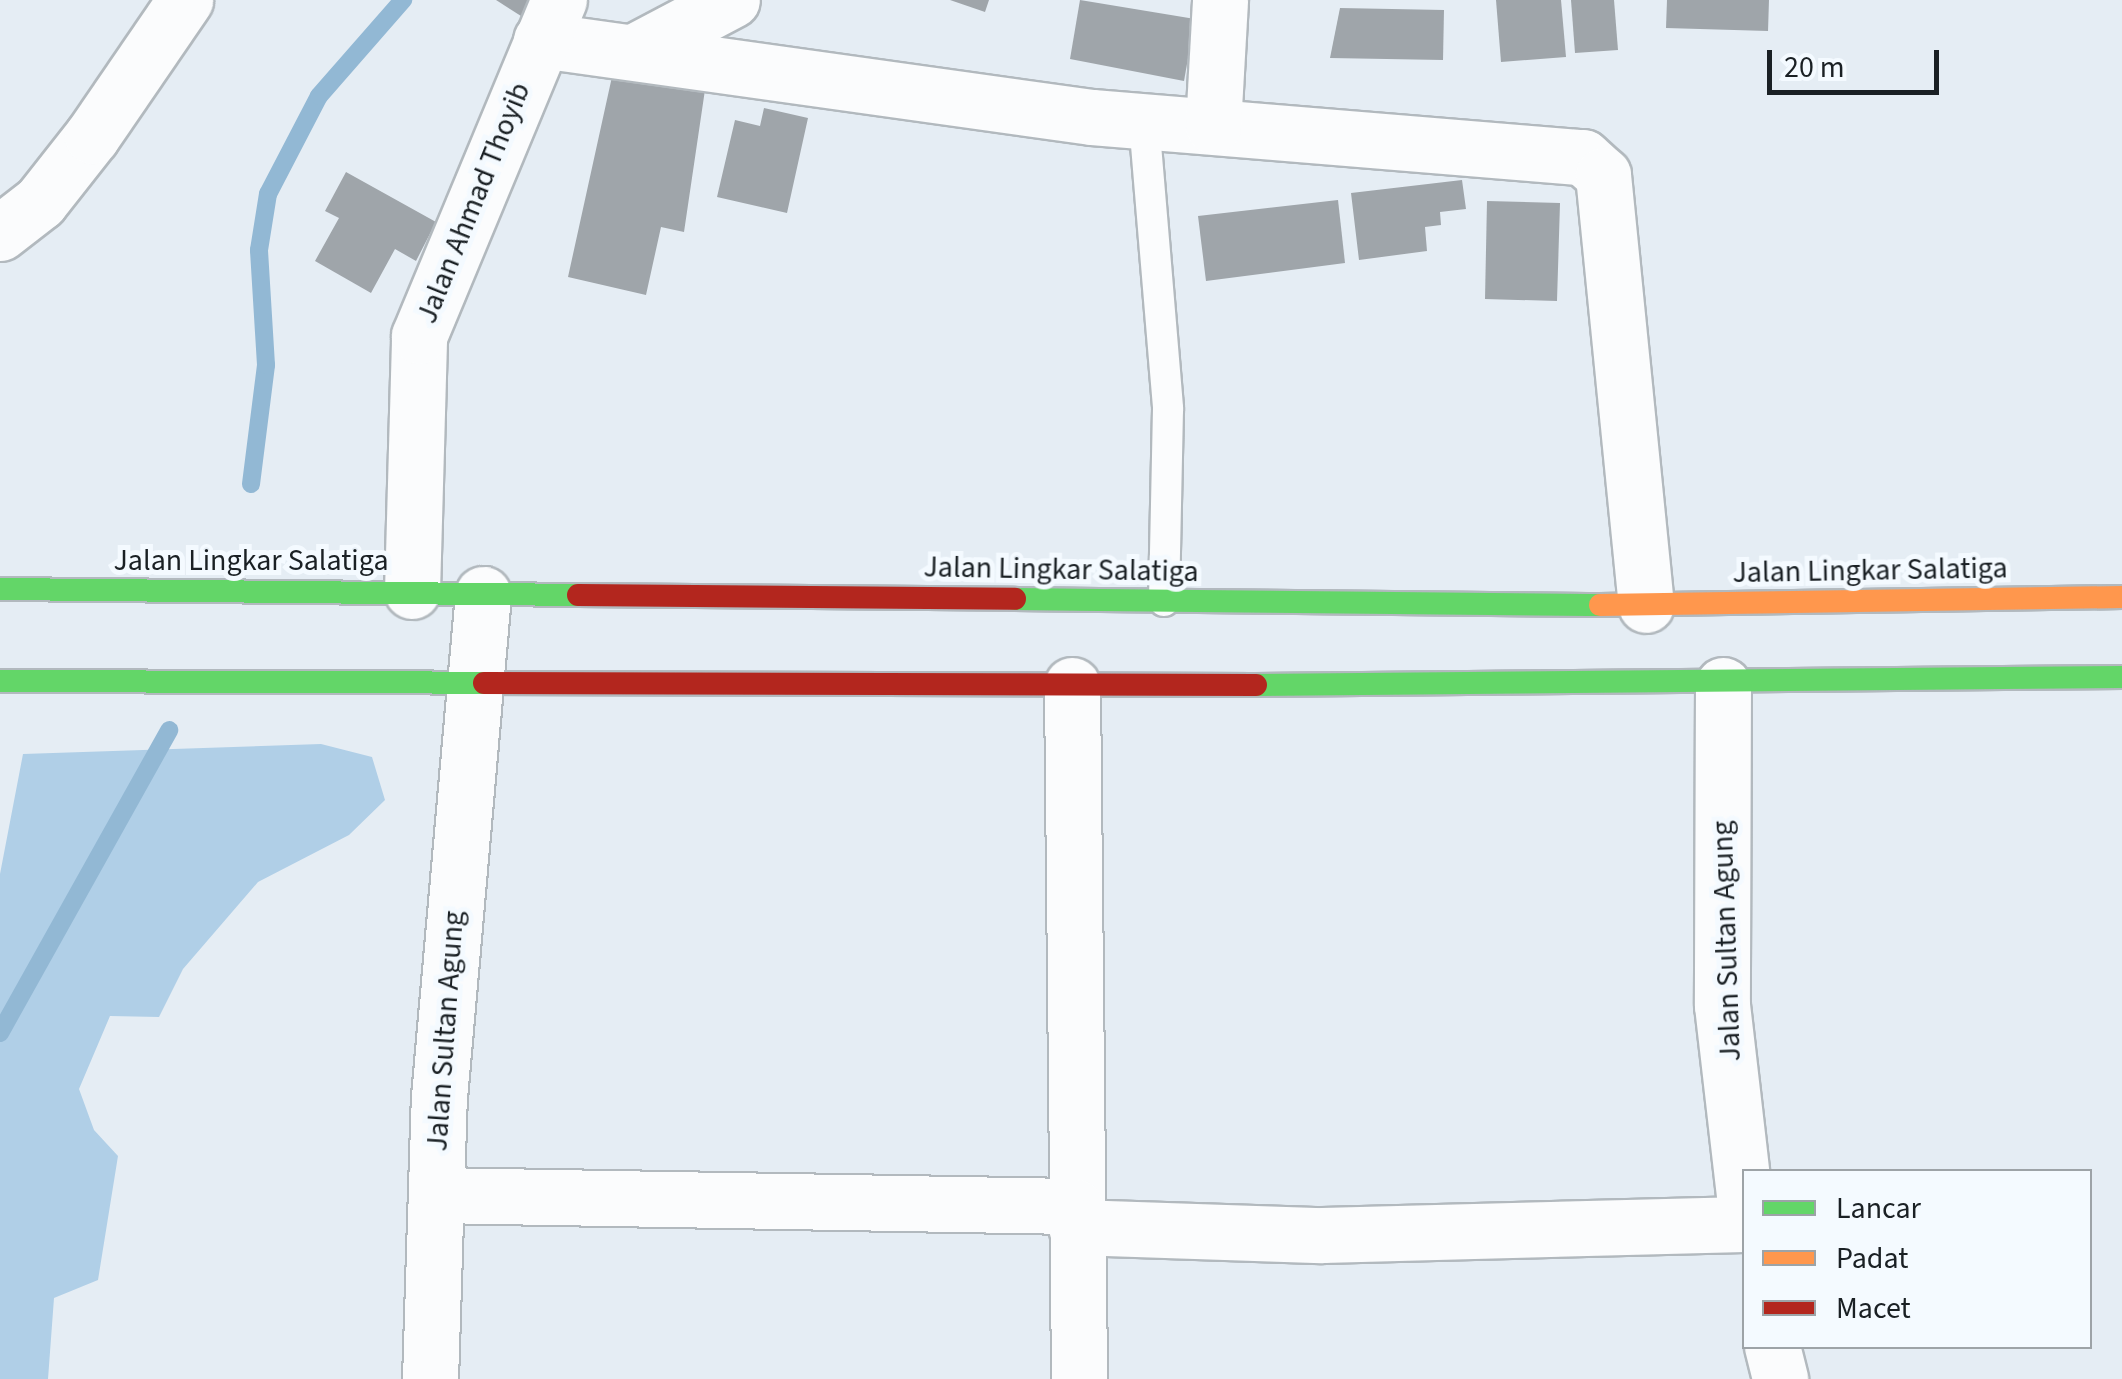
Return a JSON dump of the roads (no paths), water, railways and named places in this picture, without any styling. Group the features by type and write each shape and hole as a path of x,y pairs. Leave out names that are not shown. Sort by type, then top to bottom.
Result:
{"highway":[{"name":"Jalan Lingkar Salatiga","path":"0,589 1646,605 2122,597"},
{"path":"0,681 1072,686 1723,684 2122,677"}],"street":[{"path":"0,233 40,202 92,136 184,0"},
{"path":"634,50 732,0"},
{"path":"1212,126 1220,0"},
{"path":"550,20 634,50 1144,122 1568,152 1603,175 1646,605"},
{"name":"Jalan Ahmad Thoyib","path":"412,592 419,336 550,20"},
{"name":"Jalan Sultan Agung","path":"430,1379 436,1195 470,683 483,594"},
{"name":"Jalan Sultan Agung","path":"1723,684 1722,1005 1742,1179"},
{"path":"1072,686 1078,1379"},
{"path":"436,1195 1076,1217 1291,1236 1742,1224"},
{"path":"1773,1349 1780,1379"}],"lane":[{"path":"1144,122 1168,409 1164,601"}],"waterway":[{"path":"251,484 266,365 259,250 268,194 319,96 403,0"},
{"path":"0,1033 169,730"}]}
